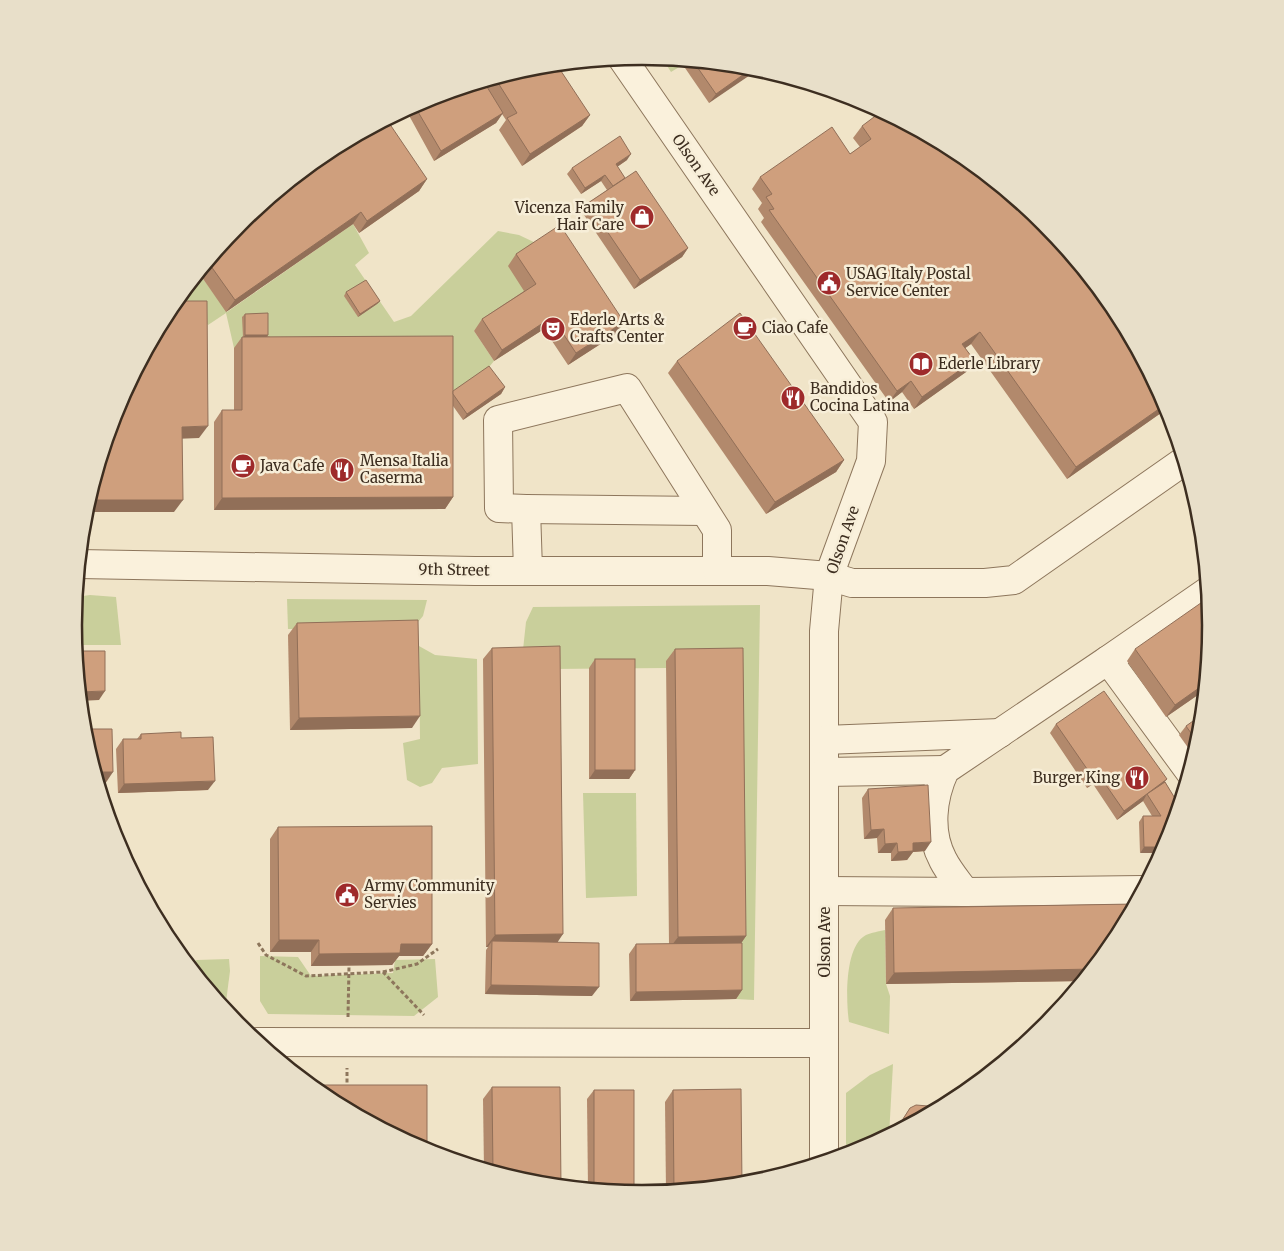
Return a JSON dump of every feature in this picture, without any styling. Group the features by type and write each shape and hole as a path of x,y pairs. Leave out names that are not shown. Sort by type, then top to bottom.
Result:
{"street":[{"name":"Olson Ave","path":"627,65 873,422 871,461 829,576 824,632 824,1155"},
{"path":"704,511 499,508 498,420 627,388 717,530 717,571"},
{"name":"9th Street","path":"85,564 768,571 829,576 852,583 1014,580 1179,465"},
{"path":"526,509 528,570"},
{"path":"965,892 943,860 934,838 933,811 939,783 945,770 1201,596"},
{"path":"1108,660 1185,765"},
{"path":"825,740 1000,733"},
{"path":"825,772 945,770"},
{"path":"825,890 965,892 1136,890"},
{"path":"267,1042 824,1043"}],"path":[{"path":"258,943 266,955 306,976 382,972 417,964 438,949"},
{"path":"382,972 424,1015"}],"green space":[{"path":"667,66 681,66 671,72"},
{"path":"353,224 369,253 355,265 394,322 411,316 498,231 519,235 540,245 527,296 474,331 494,361 485,372 447,398 444,348 234,348 226,313 208,325 199,313 182,305 202,278 227,312"},
{"path":"83,596 116,597 121,645 83,645"},
{"path":"287,599 427,600 423,616 412,629 288,629"},
{"path":"760,605 754,1000 736,999 666,668 551,669 522,659 526,622 533,607"},
{"path":"419,646 435,655 477,659 478,764 442,768 432,783 420,787 407,780 403,743 420,739"},
{"path":"583,793 636,793 637,896 586,898"},
{"path":"885,930 886,984 890,996 889,1034 849,1022 847,1002 850,962 859,941 866,935"},
{"path":"260,956 298,957 311,976 393,973 395,960 435,959 438,997 414,1016 268,1014 260,1001"},
{"path":"229,959 230,971 226,1001 193,962"},
{"path":"893,1064 889,1128 846,1147 846,1093 870,1075"}],"building":[{"path":"698,68 743,75 716,94"},
{"path":"561,71 590,115 530,154 507,118 517,113 499,84"},
{"path":"487,87 503,113 441,151 418,112"},
{"path":"875,116 890,123 953,159 1012,204 1038,229 1087,284 1127,345 1159,409 1076,467 980,332 962,344 974,360 922,397 911,381 897,391 769,210 774,209 766,197 772,194 760,177 832,127 850,154 871,139 862,126"},
{"path":"390,125 427,179 367,221 361,212 235,300 212,267 221,256 272,204 301,181 331,159"},
{"path":"620,136 631,154 616,164 625,178 613,186 605,175 585,188 572,168"},
{"path":"636,171 688,248 640,280 588,203"},
{"path":"560,225 624,322 576,353 552,317 502,350 482,319 536,284 516,254"},
{"path":"366,280 380,301 360,314 346,292"},
{"path":"185,301 207,301 208,426 182,427 183,500 96,500 111,445 124,411 157,345"},
{"path":"268,313 268,335 245,335 245,314"},
{"path":"740,313 844,460 775,502 677,361"},
{"path":"453,336 453,497 222,498 222,410 242,410 242,337"},
{"path":"489,366 505,387 467,414 453,394 453,391"},
{"path":"1201,603 1199,688 1175,705 1135,649"},
{"path":"418,620 420,716 299,718 297,623"},
{"path":"560,646 563,934 495,935 492,648"},
{"path":"743,648 746,936 678,937 675,649"},
{"path":"83,651 105,651 105,691 85,692"},
{"path":"595,659 635,659 635,770 595,770"},
{"path":"1104,691 1167,779 1124,811 1099,775 1094,779 1056,724"},
{"path":"1194,720 1192,735 1186,726"},
{"path":"91,729 112,729 113,772 101,772"},
{"path":"181,732 181,738 213,737 215,781 124,784 123,739 141,739 141,734"},
{"path":"1165,782 1175,799 1157,847 1144,847 1143,816 1161,816 1147,794"},
{"path":"928,785 931,842 913,843 913,851 898,852 897,843 885,844 884,829 871,830 868,789"},
{"name":"Army Community Servies","path":"432,826 432,944 401,944 400,953 319,954 319,940 279,940 278,827"},
{"path":"1128,904 1085,969 894,973 893,908"},
{"path":"492,941 599,943 599,987 491,985"},
{"path":"742,943 742,990 636,992 636,944"},
{"path":"321,1085 427,1085 427,1143 362,1111"},
{"path":"492,1087 560,1087 561,1180 493,1166"},
{"path":"741,1089 742,1177 674,1185 673,1090"},
{"path":"594,1090 634,1090 634,1186 594,1184"},
{"path":"916,1105 929,1107 903,1121 910,1108"}],"place":[{"name":"Vicenza Family Hair Care","path":"642,217"},
{"name":"USAG Italy Postal Service Center","path":"829,283"},
{"name":"Ciao Cafe","path":"745,328"},
{"name":"Ederle Arts & Crafts Center","path":"553,329"},
{"name":"Ederle Library","path":"921,364"},
{"name":"Bandidos Cocina Latina","path":"793,398"},
{"name":"Java Cafe","path":"243,466"},
{"name":"Mensa Italia Caserma","path":"342,470"},
{"name":"Burger King","path":"1137,778"},
{"name":"Army Community Servies","path":"347,895"}]}
